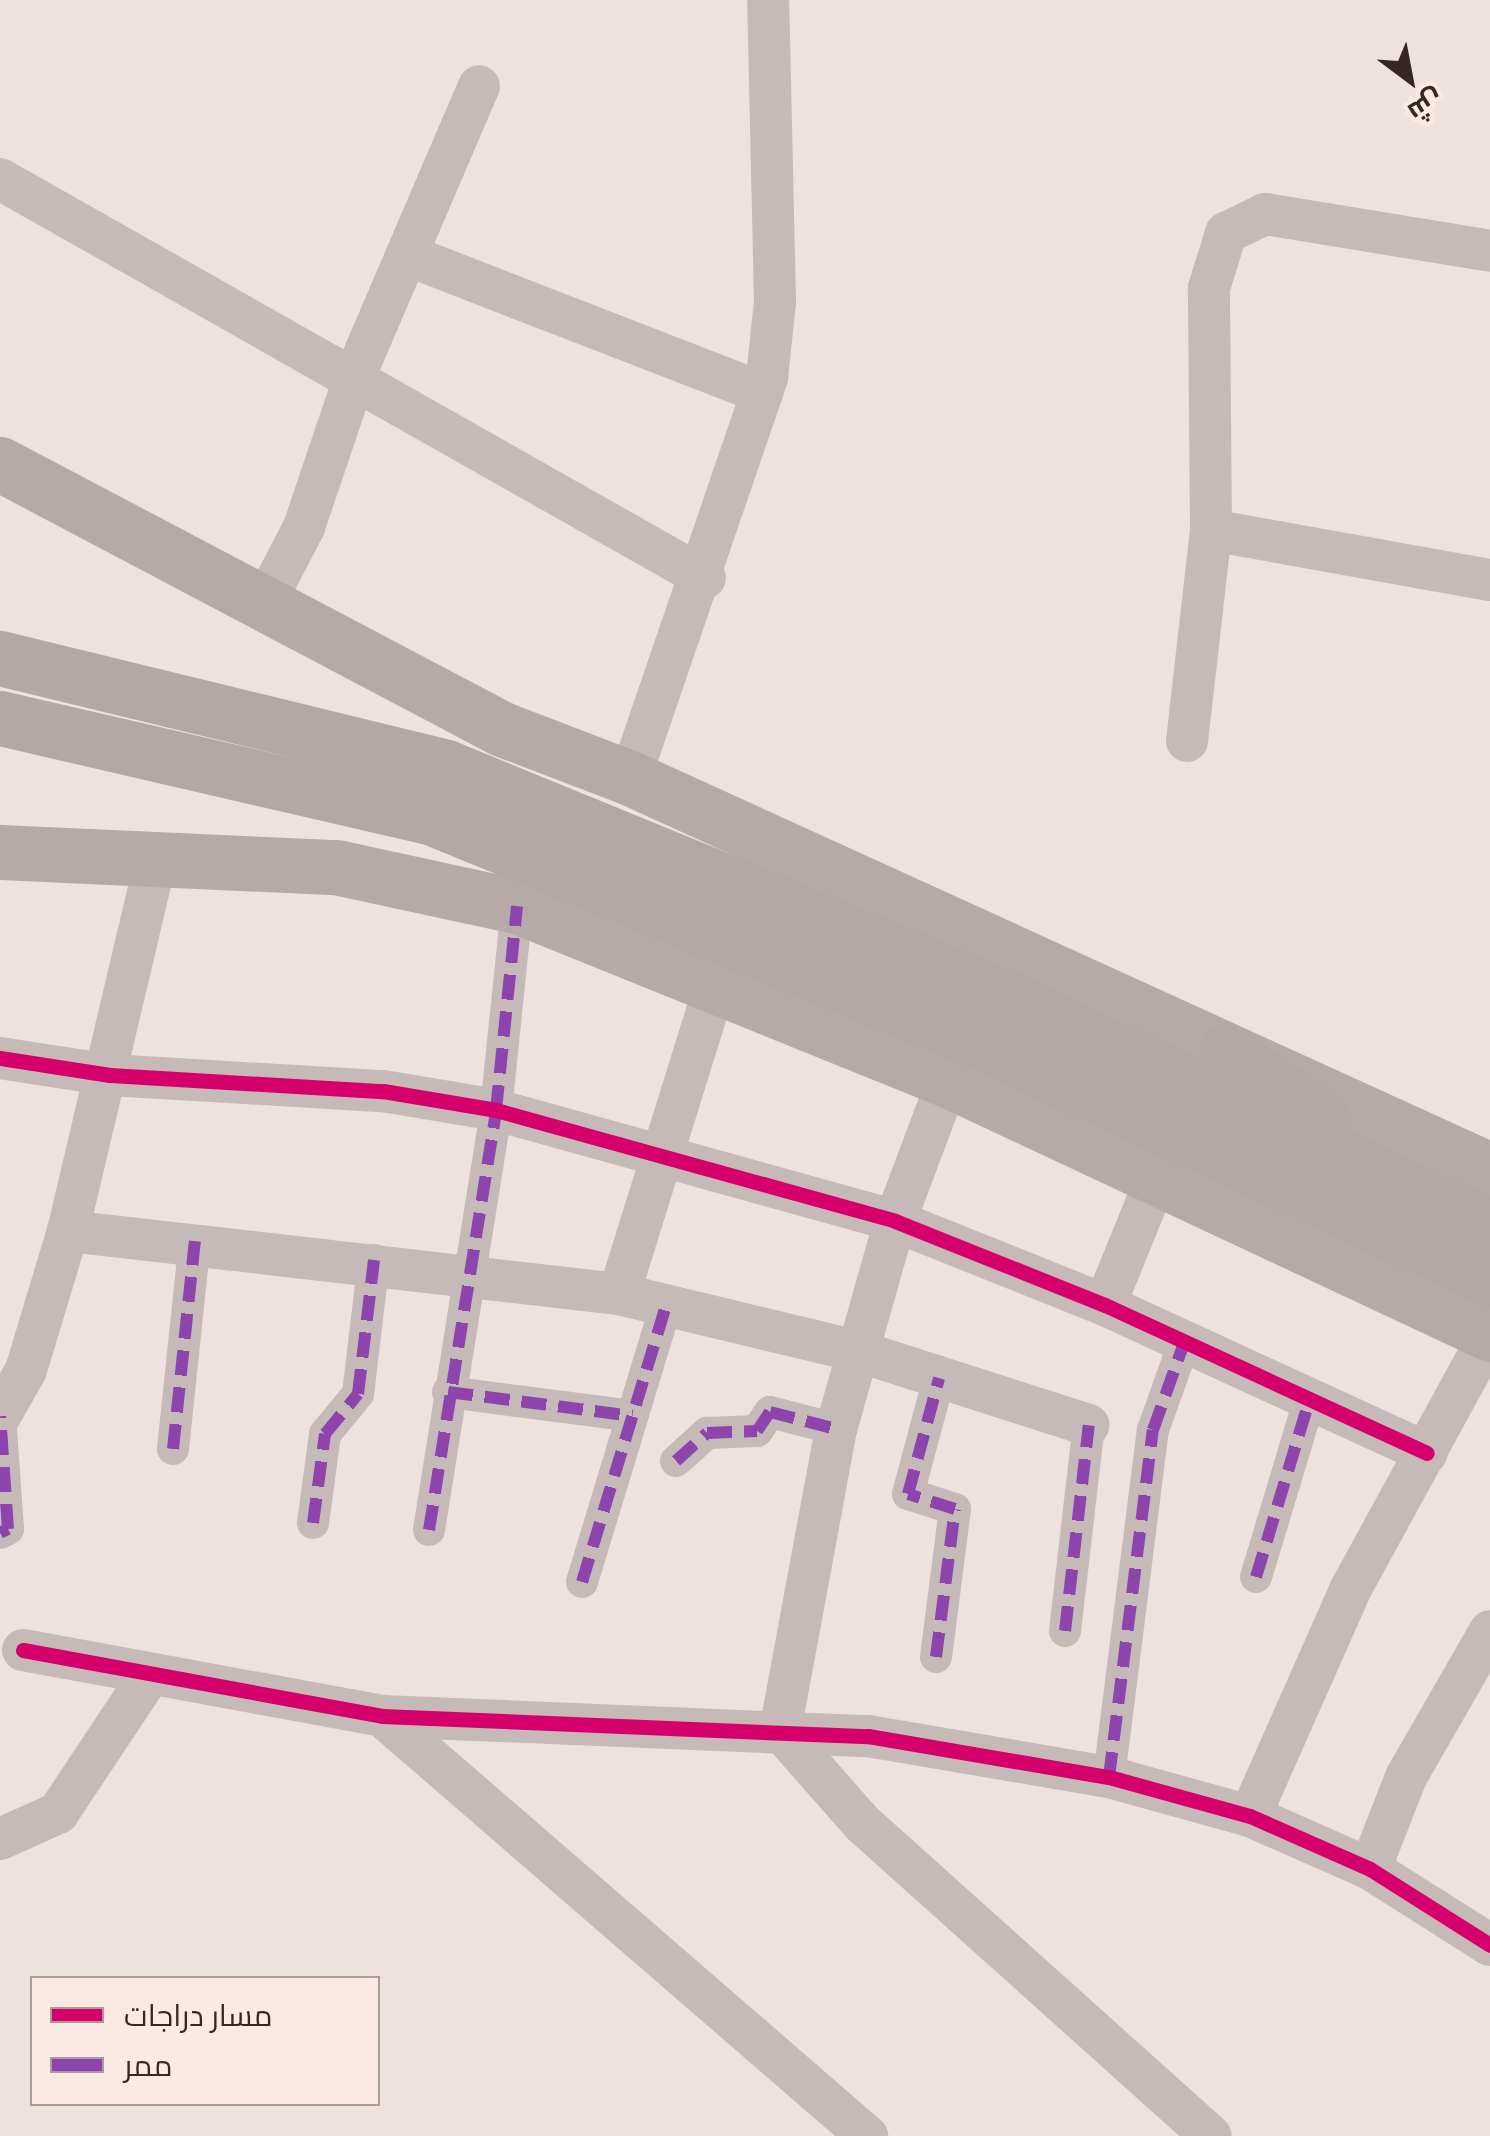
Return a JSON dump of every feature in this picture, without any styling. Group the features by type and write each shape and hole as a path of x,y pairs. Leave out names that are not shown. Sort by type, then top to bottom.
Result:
{"main road":[{"path":"0,464 502,729 630,778 1226,1051 1481,1203"},
{"path":"0,658 446,767 1000,994 1481,1203"},
{"path":"0,722 55,731 430,817 981,1043 1490,1278"},
{"path":"0,852 336,867 517,906 948,1080 1490,1334"}],"street":[{"path":"630,778 705,578 762,393 775,302 768,0"},
{"path":"264,602 304,527 356,373 479,86"},
{"path":"0,179 258,328 356,373 705,578"},
{"path":"1187,741 1211,530 1210,288 1226,232 1265,214 1490,251"},
{"path":"407,255 762,393"},
{"path":"1211,530 1490,580"},
{"path":"0,1533 8,1529 0,1416 26,1370 68,1231 110,1075 156,859"},
{"path":"429,1530 466,1271 496,1110 517,906"},
{"path":"619,1294 715,984"},
{"path":"0,1058 110,1075 383,1090 496,1110 895,1221 1106,1305 1427,1453"},
{"path":"780,1730 836,1429 895,1221 948,1080"},
{"path":"1106,1305 1157,1177"},
{"path":"68,1231 374,1260 619,1294 860,1352 1089,1425 1065,1631"},
{"path":"173,1449 196,1242"},
{"path":"313,1523 325,1434 358,1394 374,1260"},
{"path":"582,1582 666,1305"},
{"path":"1250,1816 1304,1683 1490,1334"},
{"path":"1109,1776 1153,1430 1185,1340"},
{"path":"936,1658 955,1509 908,1494 939,1378"},
{"path":"448,1392 632,1416"},
{"path":"1256,1576 1310,1398"},
{"path":"676,1461 707,1433 757,1431 770,1412 836,1429"},
{"path":"1370,1870 1424,1742 1490,1631"},
{"path":"24,1650 147,1679 382,1716 868,1736 1109,1776 1250,1816 1370,1870 1490,1945"},
{"path":"0,1839 58,1813 147,1679"},
{"path":"382,1716 867,2136"},
{"path":"780,1730 863,1824 1212,2136"}],"marked path":[{"path":"429,1530 496,1110 517,906"},
{"path":"173,1449 195,1241"},
{"path":"313,1523 325,1434 358,1394 374,1260"},
{"path":"582,1582 666,1305"},
{"path":"1109,1777 1153,1430 1185,1340"},
{"path":"936,1657 955,1509 908,1494 939,1378"},
{"path":"448,1392 632,1416"},
{"path":"1256,1577 1310,1398"},
{"path":"676,1461 707,1433 757,1431 770,1412 836,1429"},
{"path":"0,1416 8,1529 0,1533"},
{"path":"1065,1631 1089,1425"}],"cycle path":[{"path":"0,1058 110,1075 383,1091 496,1110 895,1221 1105,1305 1427,1453"},
{"path":"23,1650 382,1716 868,1736 1109,1777 1250,1816 1370,1869 1490,1945"}]}
